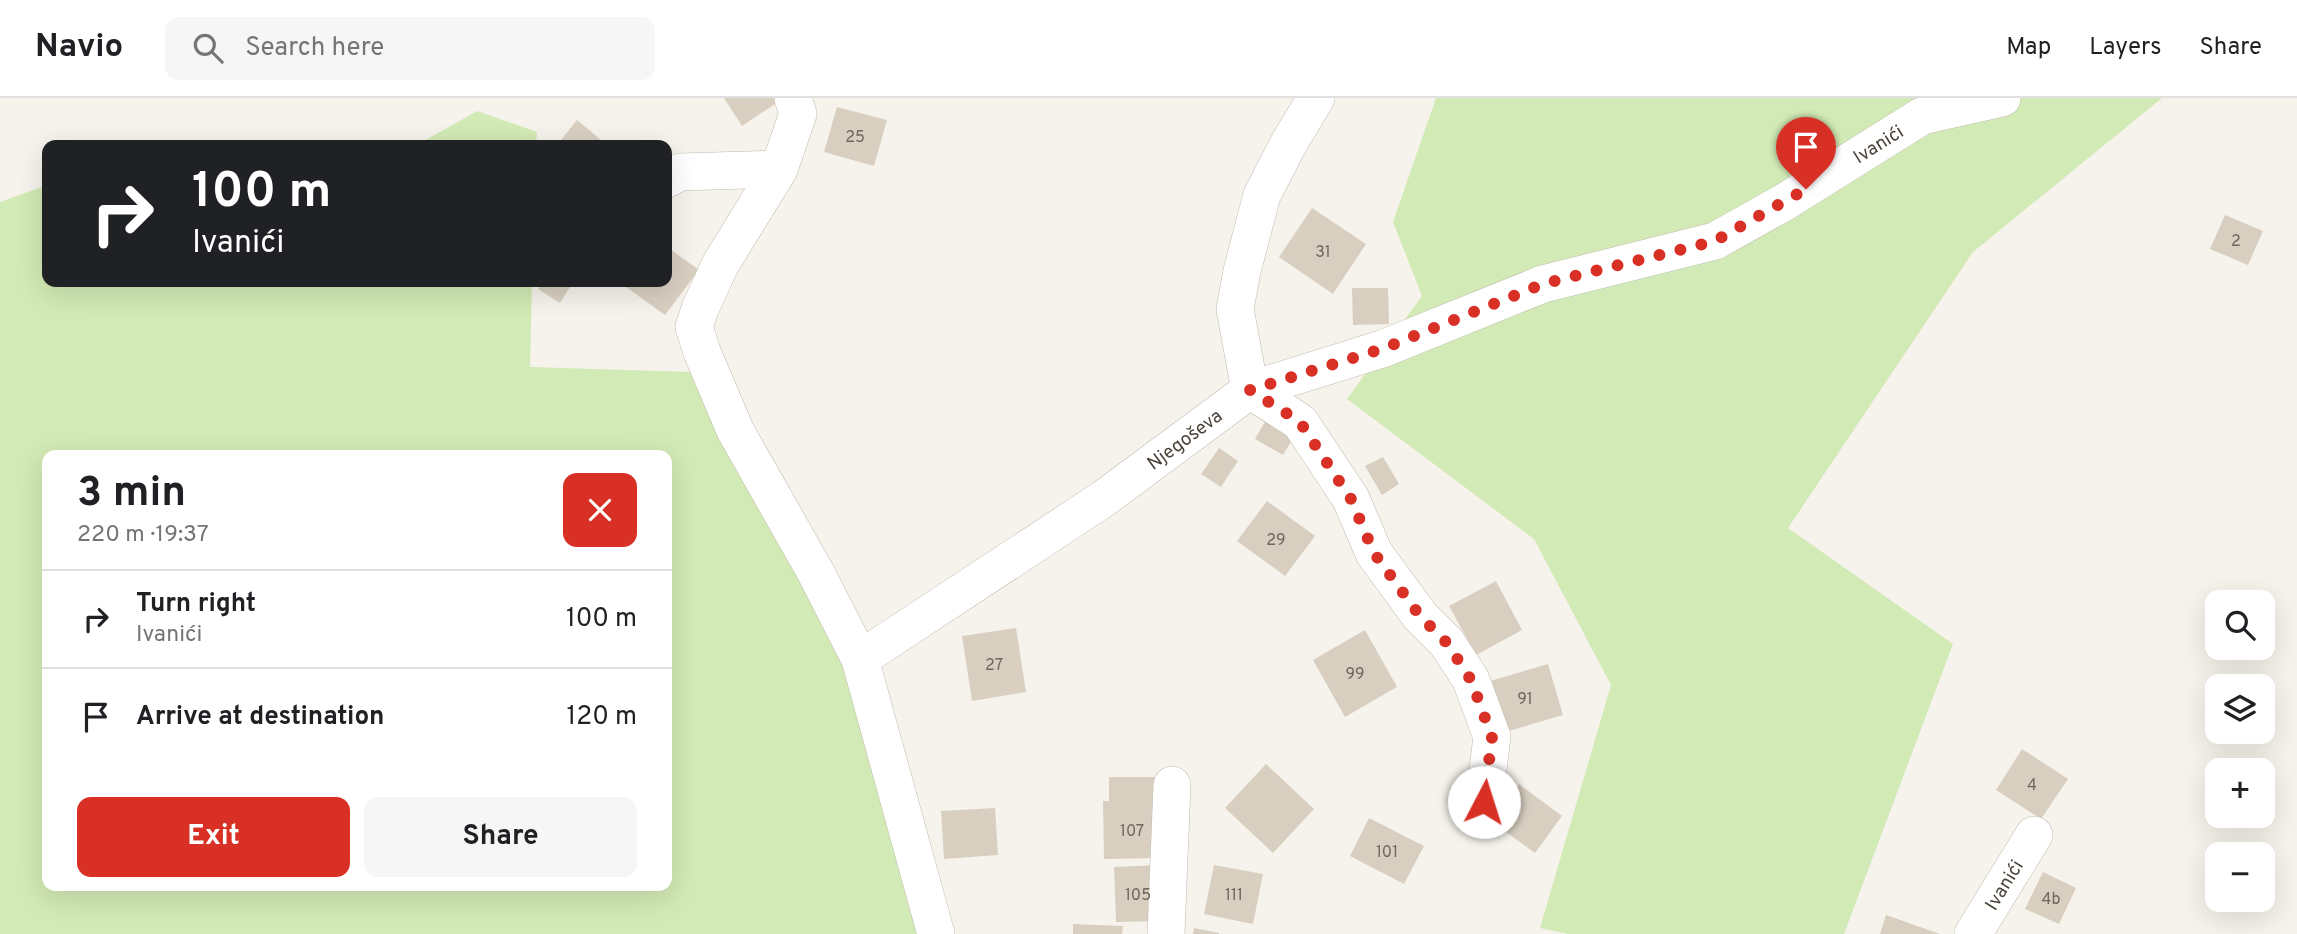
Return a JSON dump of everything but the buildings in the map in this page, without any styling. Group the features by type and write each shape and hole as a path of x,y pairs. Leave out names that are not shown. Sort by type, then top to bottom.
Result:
{"street":[{"path":"793,98 798,114 779,169 720,265 694,327 735,430 816,573 860,659 936,934"},
{"path":"1316,98 1262,195 1242,271 1235,309 1250,390 1300,422 1351,499 1374,553 1420,616 1447,643 1471,680 1492,737 1484,802"},
{"name":"Ivanići","path":"1250,390 1382,349 1543,284 1715,241 1783,203 1922,116 2001,98"},
{"path":"672,176 680,172 779,169"},
{"name":"Njegoševa","path":"860,659 1103,499 1250,390"},
{"path":"1166,934 1172,785"},
{"name":"Ivanići","path":"1973,934 2034,835"}],"green space":[{"path":"1436,98 2162,98 1973,252 1788,528 1953,644 1844,934 1568,934 1540,928 1611,685 1534,539 1347,399 1422,296 1393,222"},
{"path":"477,111 537,132 536,140 426,140"},
{"path":"42,187 42,287 532,287 530,367 692,372 845,662 921,934 0,934 0,202"}],"route":[{"path":"1484,802 1492,737 1471,680 1447,643 1420,616 1374,553 1351,499 1300,422 1250,390 1382,349 1543,284 1715,241 1806,189"}]}
